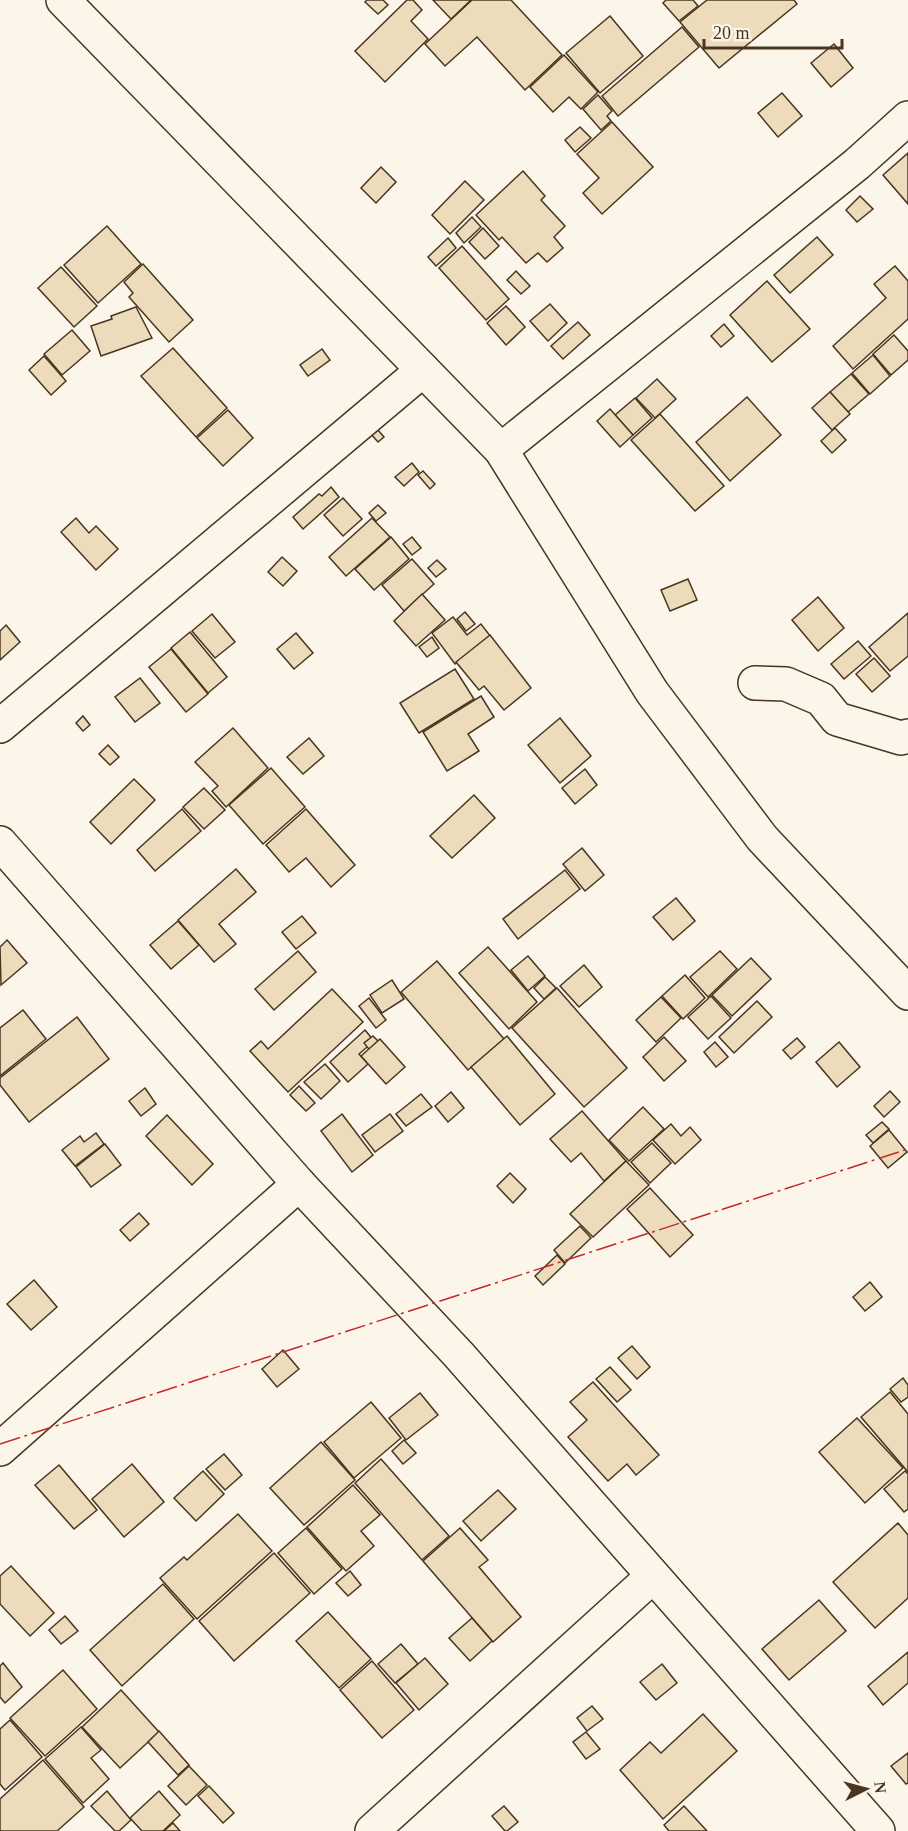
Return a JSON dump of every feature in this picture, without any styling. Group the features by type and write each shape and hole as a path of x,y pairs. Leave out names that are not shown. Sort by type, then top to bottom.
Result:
{"street":[{"path":"63,0 501,450 652,692 762,838 908,993"},
{"path":"501,450 857,164 908,118"},
{"path":"0,726 423,370"},
{"path":"755,683 786,684 821,699 837,719 901,738 908,736"},
{"path":"0,843 299,1184 459,1355 878,1831"},
{"path":"0,1449 299,1184"},
{"path":"372,1831 653,1576"}],"building":[{"path":"383,0 388,5 378,14 365,2"},
{"path":"407,0 413,0 422,10 411,21 428,39 385,82 355,51"},
{"path":"433,0 471,0 451,19"},
{"path":"472,0 511,0 562,55 525,90 477,37 445,66 425,44"},
{"path":"666,0 693,0 698,6 679,21 663,3"},
{"path":"707,0 794,0 797,4 719,68 680,22"},
{"path":"610,16 643,56 600,93 566,53"},
{"path":"682,27 699,47 618,116 602,96"},
{"path":"834,44 853,68 831,87 811,63"},
{"path":"564,55 598,92 581,109 569,97 553,112 530,87"},
{"path":"782,93 802,116 778,137 758,113"},
{"path":"598,95 612,111 607,116 611,121 601,130 583,109"},
{"path":"612,122 653,167 602,214 583,193 599,178 577,154"},
{"path":"580,127 591,138 575,152 565,140"},
{"path":"908,153 908,204 883,175"},
{"path":"381,167 396,182 376,203 361,188"},
{"path":"523,171 545,196 541,200 565,226 554,237 563,248 547,262 538,253 526,263 502,237 499,240 476,215"},
{"path":"465,181 484,200 450,234 432,215"},
{"path":"860,196 873,209 857,222 846,210"},
{"path":"472,217 481,227 464,243 456,233"},
{"path":"107,226 141,264 98,303 64,265"},
{"path":"483,228 499,246 485,259 469,242"},
{"path":"817,237 833,255 790,293 774,275"},
{"path":"448,238 456,248 436,266 428,257"},
{"path":"462,246 509,299 486,320 439,268"},
{"path":"143,264 193,320 169,342 129,297 133,293 124,282"},
{"path":"895,266 908,281 908,319 853,369 833,346 886,298 874,284"},
{"path":"61,267 97,306 74,327 38,288"},
{"path":"516,271 530,286 521,294 507,280"},
{"path":"767,281 810,329 772,362 730,315"},
{"path":"550,304 567,323 548,341 530,321"},
{"path":"506,306 525,327 506,345 487,323"},
{"path":"136,307 152,338 101,356 91,326"},
{"path":"578,322 590,335 563,359 551,346"},
{"path":"724,324 734,336 721,347 711,336"},
{"path":"72,330 90,351 62,375 44,354"},
{"path":"894,335 908,351 908,360 891,375 873,354"},
{"path":"173,348 227,408 196,437 141,376"},
{"path":"322,349 330,360 308,376 300,365"},
{"path":"873,355 890,376 870,394 852,373"},
{"path":"44,356 66,381 51,395 29,370"},
{"path":"851,374 869,394 848,412 830,392"},
{"path":"657,379 676,399 655,418 636,398"},
{"path":"830,392 850,414 832,430 812,408"},
{"path":"747,397 781,435 730,481 696,442"},
{"path":"635,398 652,418 633,435 615,415"},
{"path":"610,409 633,435 620,447 597,421"},
{"path":"228,410 253,438 223,466 197,438"},
{"path":"660,414 724,486 695,511 631,440"},
{"path":"835,428 846,440 832,453 821,441"},
{"path":"377,429 384,437 378,442 371,434"},
{"path":"412,463 419,472 404,486 395,477"},
{"path":"423,471 435,484 430,489 418,475"},
{"path":"331,487 339,497 303,529 293,517 319,494 322,496"},
{"path":"343,498 362,519 343,536 324,515"},
{"path":"378,505 386,513 376,521 369,513"},
{"path":"76,518 89,533 96,526 118,549 96,570 61,532"},
{"path":"372,518 390,537 346,576 329,557"},
{"path":"391,537 409,559 374,590 355,569"},
{"path":"412,537 421,548 412,555 403,544"},
{"path":"282,557 297,571 283,586 268,572"},
{"path":"412,559 434,584 404,611 382,585"},
{"path":"437,560 446,569 436,577 428,568"},
{"path":"688,579 697,600 670,611 661,590"},
{"path":"422,594 445,620 416,646 394,621"},
{"path":"818,597 844,628 818,651 792,620"},
{"path":"465,612 475,624 466,631 457,619"},
{"path":"908,613 908,656 890,671 869,647"},
{"path":"212,614 235,642 215,658 192,631"},
{"path":"453,617 467,635 481,624 491,637 455,664 432,633"},
{"path":"6,625 20,642 0,660 0,631"},
{"path":"190,632 227,677 208,693 171,648"},
{"path":"296,633 313,653 294,669 277,649"},
{"path":"490,635 531,688 504,710 484,686 479,690 456,662"},
{"path":"432,637 439,648 427,657 419,647"},
{"path":"858,641 871,656 844,679 831,664"},
{"path":"171,649 208,694 186,712 149,667"},
{"path":"874,658 890,676 872,692 856,674"},
{"path":"455,669 474,699 419,733 400,703"},
{"path":"140,678 160,703 135,722 115,697"},
{"path":"481,696 494,717 468,734 479,751 447,771 423,732"},
{"path":"83,716 90,725 83,731 76,723"},
{"path":"560,718 591,756 560,783 528,745"},
{"path":"233,728 268,768 226,807 212,791 218,786 195,762"},
{"path":"309,738 324,756 303,774 287,757"},
{"path":"108,745 119,757 110,765 99,754"},
{"path":"271,768 305,807 263,844 229,805"},
{"path":"585,769 597,785 575,804 562,788"},
{"path":"134,779 155,800 111,844 90,822"},
{"path":"204,788 225,810 204,829 183,807"},
{"path":"474,795 495,818 452,858 430,836"},
{"path":"182,809 201,831 155,871 137,850"},
{"path":"306,809 355,865 331,887 306,858 289,872 266,845"},
{"path":"582,848 604,875 585,891 563,864"},
{"path":"236,869 256,892 219,924 236,944 214,962 178,920"},
{"path":"565,870 580,889 518,939 503,919"},
{"path":"676,898 695,921 673,940 653,917"},
{"path":"302,916 316,933 296,949 282,932"},
{"path":"178,921 199,945 171,969 150,945"},
{"path":"7,940 27,963 1,985 0,947"},
{"path":"488,947 537,1002 509,1029 459,973"},
{"path":"298,951 316,972 274,1010 255,989"},
{"path":"720,951 737,969 708,997 690,977"},
{"path":"528,956 545,976 528,991 511,970"},
{"path":"751,958 771,979 732,1016 712,995"},
{"path":"437,961 504,1039 468,1070 401,992"},
{"path":"584,965 602,987 579,1007 560,986"},
{"path":"685,975 705,998 683,1019 662,996"},
{"path":"545,977 556,988 544,999 534,988"},
{"path":"392,980 404,999 382,1013 370,995"},
{"path":"557,988 627,1068 584,1107 512,1028"},
{"path":"332,989 363,1022 288,1092 250,1051 261,1041 268,1049"},
{"path":"711,996 731,1018 708,1039 688,1017"},
{"path":"661,997 681,1018 656,1042 636,1020"},
{"path":"369,998 386,1020 376,1028 359,1006"},
{"path":"757,1001 772,1017 734,1053 719,1037"},
{"path":"23,1010 46,1039 0,1076 0,1028"},
{"path":"77,1017 109,1059 29,1122 0,1085 0,1078"},
{"path":"365,1030 374,1041 359,1054 368,1064 348,1082 330,1062"},
{"path":"373,1036 382,1045 372,1053 364,1043"},
{"path":"507,1036 555,1094 520,1125 471,1067"},
{"path":"664,1037 686,1061 664,1081 643,1057"},
{"path":"797,1038 805,1047 791,1059 783,1050"},
{"path":"380,1039 405,1067 386,1084 361,1056"},
{"path":"715,1042 728,1057 716,1067 704,1052"},
{"path":"839,1042 860,1067 837,1087 816,1062"},
{"path":"325,1064 340,1081 321,1099 304,1082"},
{"path":"299,1086 315,1103 306,1111 290,1095"},
{"path":"145,1088 156,1104 141,1116 129,1101"},
{"path":"890,1091 900,1102 884,1117 874,1106"},
{"path":"451,1092 464,1108 448,1122 435,1106"},
{"path":"421,1094 432,1107 406,1126 396,1114"},
{"path":"643,1107 664,1129 629,1161 609,1140"},
{"path":"582,1111 626,1161 604,1181 581,1153 571,1162 550,1139"},
{"path":"342,1114 373,1155 352,1172 321,1131"},
{"path":"390,1114 403,1131 375,1152 362,1135"},
{"path":"167,1115 213,1164 192,1185 146,1136"},
{"path":"882,1122 889,1129 873,1143 866,1135"},
{"path":"671,1124 681,1136 690,1127 701,1140 675,1164 653,1140"},
{"path":"889,1130 907,1152 888,1168 870,1146"},
{"path":"96,1133 104,1144 75,1166 62,1150 80,1136 84,1142"},
{"path":"652,1143 671,1163 650,1183 631,1162"},
{"path":"105,1144 121,1165 91,1187 76,1167"},
{"path":"626,1161 649,1185 593,1237 570,1214"},
{"path":"510,1173 526,1189 513,1203 497,1186"},
{"path":"650,1188 693,1235 670,1257 627,1209"},
{"path":"139,1213 149,1224 130,1241 120,1230"},
{"path":"580,1226 591,1238 565,1263 554,1250"},
{"path":"557,1255 565,1264 543,1285 535,1276"},
{"path":"34,1280 57,1307 31,1330 7,1304"},
{"path":"870,1282 882,1297 865,1311 853,1297"},
{"path":"632,1346 650,1367 637,1379 618,1358"},
{"path":"283,1350 299,1369 277,1387 262,1369"},
{"path":"610,1367 631,1390 617,1402 596,1379"},
{"path":"903,1378 908,1385 908,1397 901,1402 890,1389"},
{"path":"593,1382 659,1455 636,1475 627,1464 608,1481 568,1437 587,1420 570,1402"},
{"path":"890,1392 908,1414 908,1472 861,1417"},
{"path":"420,1393 438,1415 406,1440 389,1418"},
{"path":"371,1402 401,1438 354,1478 324,1442"},
{"path":"857,1418 903,1468 865,1503 819,1452"},
{"path":"404,1440 416,1453 403,1464 392,1451"},
{"path":"321,1442 355,1480 304,1525 270,1488"},
{"path":"224,1454 242,1475 225,1490 206,1469"},
{"path":"381,1459 449,1536 422,1560 355,1483"},
{"path":"132,1464 164,1502 124,1537 92,1499"},
{"path":"59,1465 97,1510 74,1529 35,1485"},
{"path":"203,1471 224,1494 196,1521 174,1498"},
{"path":"905,1471 908,1474 908,1509 904,1512 884,1489"},
{"path":"353,1485 380,1515 361,1531 374,1546 346,1571 307,1527"},
{"path":"498,1490 516,1509 481,1541 463,1521"},
{"path":"238,1514 272,1551 197,1619 160,1578 184,1557 187,1560"},
{"path":"898,1523 908,1535 908,1598 875,1628 833,1582"},
{"path":"306,1528 342,1569 314,1594 278,1553"},
{"path":"460,1528 488,1560 479,1567 521,1617 493,1642 423,1561"},
{"path":"274,1553 310,1593 234,1661 199,1621"},
{"path":"11,1566 54,1613 30,1636 0,1604 0,1576"},
{"path":"350,1571 361,1585 348,1596 336,1583"},
{"path":"163,1584 194,1619 122,1686 90,1650"},
{"path":"819,1600 846,1631 789,1680 762,1649"},
{"path":"328,1612 371,1659 339,1688 296,1641"},
{"path":"65,1616 78,1631 61,1644 49,1630"},
{"path":"472,1618 492,1641 470,1661 449,1638"},
{"path":"401,1644 418,1664 395,1683 378,1664"},
{"path":"908,1652 908,1683 883,1705 868,1686"},
{"path":"425,1658 448,1684 419,1710 396,1683"},
{"path":"372,1661 414,1710 382,1738 340,1690"},
{"path":"3,1663 22,1687 5,1703 0,1697 0,1666"},
{"path":"662,1664 677,1683 656,1700 640,1682"},
{"path":"63,1670 97,1709 45,1756 10,1718"},
{"path":"121,1690 159,1732 120,1768 82,1727"},
{"path":"592,1706 603,1719 587,1731 577,1718"},
{"path":"703,1714 737,1751 663,1819 620,1770 650,1742 661,1753"},
{"path":"10,1720 42,1757 5,1790 0,1784 0,1729"},
{"path":"81,1727 101,1750 91,1758 109,1779 83,1803 45,1759"},
{"path":"159,1731 189,1765 178,1775 148,1742"},
{"path":"586,1732 600,1749 586,1759 573,1742"},
{"path":"908,1753 908,1783 906,1784 891,1766"},
{"path":"43,1760 84,1807 57,1831 0,1831 0,1799"},
{"path":"189,1766 207,1785 186,1805 168,1786"},
{"path":"209,1786 234,1813 223,1823 198,1796"},
{"path":"107,1791 131,1820 119,1831 115,1831 91,1806"},
{"path":"159,1791 180,1815 163,1831 142,1831 130,1818"},
{"path":"504,1806 518,1822 507,1831 492,1816"},
{"path":"684,1806 707,1831 669,1831 664,1825"},
{"path":"173,1823 180,1831 164,1831"}],"power":[{"path":"0,1444 908,1149"}]}
